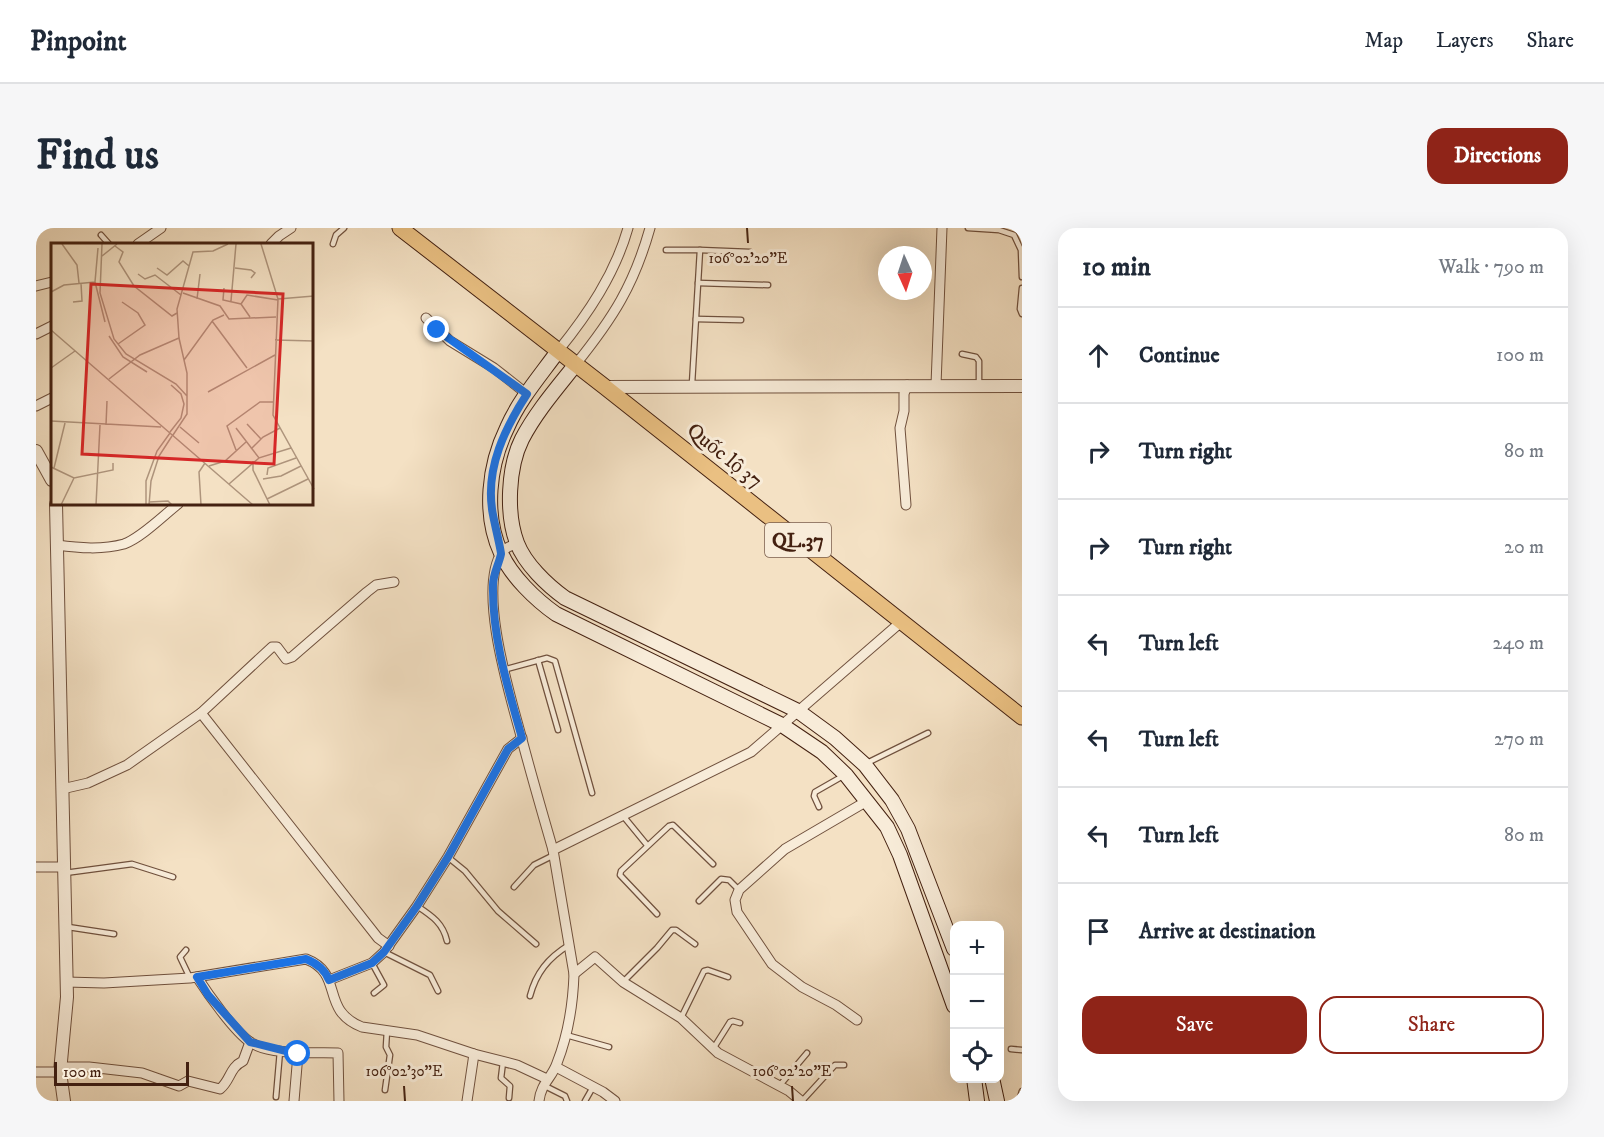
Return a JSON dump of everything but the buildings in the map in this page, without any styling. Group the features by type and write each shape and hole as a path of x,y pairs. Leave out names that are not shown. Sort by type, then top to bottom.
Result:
{"highway":[{"name":"Quốc lộ 37","path":"400,228 1022,717"}],"main road":[{"path":"560,353 527,394 507,426 500,443 491,481 491,505 495,530 510,547 530,563 552,588 565,598 798,711 835,738 865,765 892,800 908,829 950,939"},
{"path":"575,364 529,427 516,453 512,468 510,547 527,589 556,614 782,725 822,752 846,775 887,827 900,855 950,995"},
{"path":"974,1083 976,1101"},
{"path":"993,1083 997,1101"}],"street":[{"path":"141,243 146,228"},
{"path":"141,243 161,228"},
{"path":"272,243 291,228"},
{"path":"560,353 598,296 615,263 628,228"},
{"path":"575,364 596,339 624,298 638,268 650,228"},
{"path":"936,385 942,228"},
{"path":"36,286 51,282"},
{"path":"426,318 450,341 494,368 527,394"},
{"path":"36,334 51,326"},
{"path":"906,505 900,428 907,385"},
{"path":"605,387 1022,386"},
{"path":"36,406 51,398"},
{"path":"36,451 51,478"},
{"path":"56,506 67,997 60,1070 64,1101"},
{"path":"57,545 100,548 126,543 175,506"},
{"path":"510,547 493,583 496,631 503,670 554,853 574,974 574,995 566,1035 556,1067 545,1082 539,1101"},
{"path":"62,789 88,783 127,765 201,713 272,647 277,647 286,658 292,657 376,585 394,582"},
{"path":"554,853 751,752 901,622"},
{"path":"201,713 386,949"},
{"path":"329,980 372,963 386,949 448,857 508,749 522,738"},
{"path":"856,1020 836,1005 802,987 772,964 735,908 736,893 794,842 867,801"},
{"path":"36,867 64,870"},
{"path":"574,974 595,957 623,982 681,1018 713,1049 801,1101"},
{"path":"66,982 104,983 194,977 306,959 314,962 324,972 343,1017 362,1027 417,1035 525,1068 545,1082"},
{"path":"194,977 250,1042 298,1054 338,1053 339,1101"},
{"path":"36,1072 89,1067 142,1073 179,1086 188,1081 220,1089 224,1086 235,1065 243,1061 250,1042"},
{"path":"294,1101 298,1054"},
{"path":"468,1101 474,1054"},
{"path":"556,1067 603,1092 615,1101"}],"lane":[{"path":"333,244 334,238 344,228"},
{"path":"968,228 999,230 1014,235 1021,250 1022,277"},
{"path":"101,235 108,243"},
{"path":"666,250 750,252"},
{"path":"692,387 700,250"},
{"path":"698,284 768,285"},
{"path":"1022,288 1020,309 1022,314"},
{"path":"696,319 741,320"},
{"path":"963,354 976,357 979,361 979,386"},
{"path":"503,670 552,658 557,664 592,793"},
{"path":"538,660 558,730"},
{"path":"865,765 928,733"},
{"path":"819,807 814,796 815,792 846,775"},
{"path":"624,817 647,845"},
{"path":"657,914 620,875 621,871 647,845 673,825 713,864"},
{"path":"514,887 534,865 554,853"},
{"path":"448,857 472,878 498,911 536,944"},
{"path":"64,870 132,864 154,869 173,877"},
{"path":"699,901 721,879 729,880 739,890"},
{"path":"417,906 440,923 447,941"},
{"path":"65,927 87,932 114,934"},
{"path":"623,982 672,930 676,930 695,944"},
{"path":"530,996 534,982 548,960 569,945"},
{"path":"386,949 430,975 438,991"},
{"path":"186,950 180,957 194,977"},
{"path":"372,963 384,986 374,993"},
{"path":"681,1018 704,970 728,977"},
{"path":"713,1049 730,1022 740,1023"},
{"path":"385,1090 390,1055 386,1047 387,1030"},
{"path":"566,1035 609,1047"},
{"path":"276,1097 280,1050"},
{"path":"1011,1050 1022,1050"},
{"path":"779,1086 807,1053"},
{"path":"503,1062 501,1078 510,1086 509,1098"},
{"path":"801,1101 835,1065 844,1065"},
{"path":"545,1082 565,1096 567,1101"},
{"path":"585,1101 593,1087"},
{"path":"1019,1101 1022,1091"}],"route":[{"path":"298,1054 250,1042 208,995 197,977 306,959 314,962 329,980 372,963 384,952 417,906 448,857 508,749 522,738 503,670 496,631 493,583 501,553 491,505 491,481 500,443 507,426 527,394 494,368 450,341 437,330"}]}
